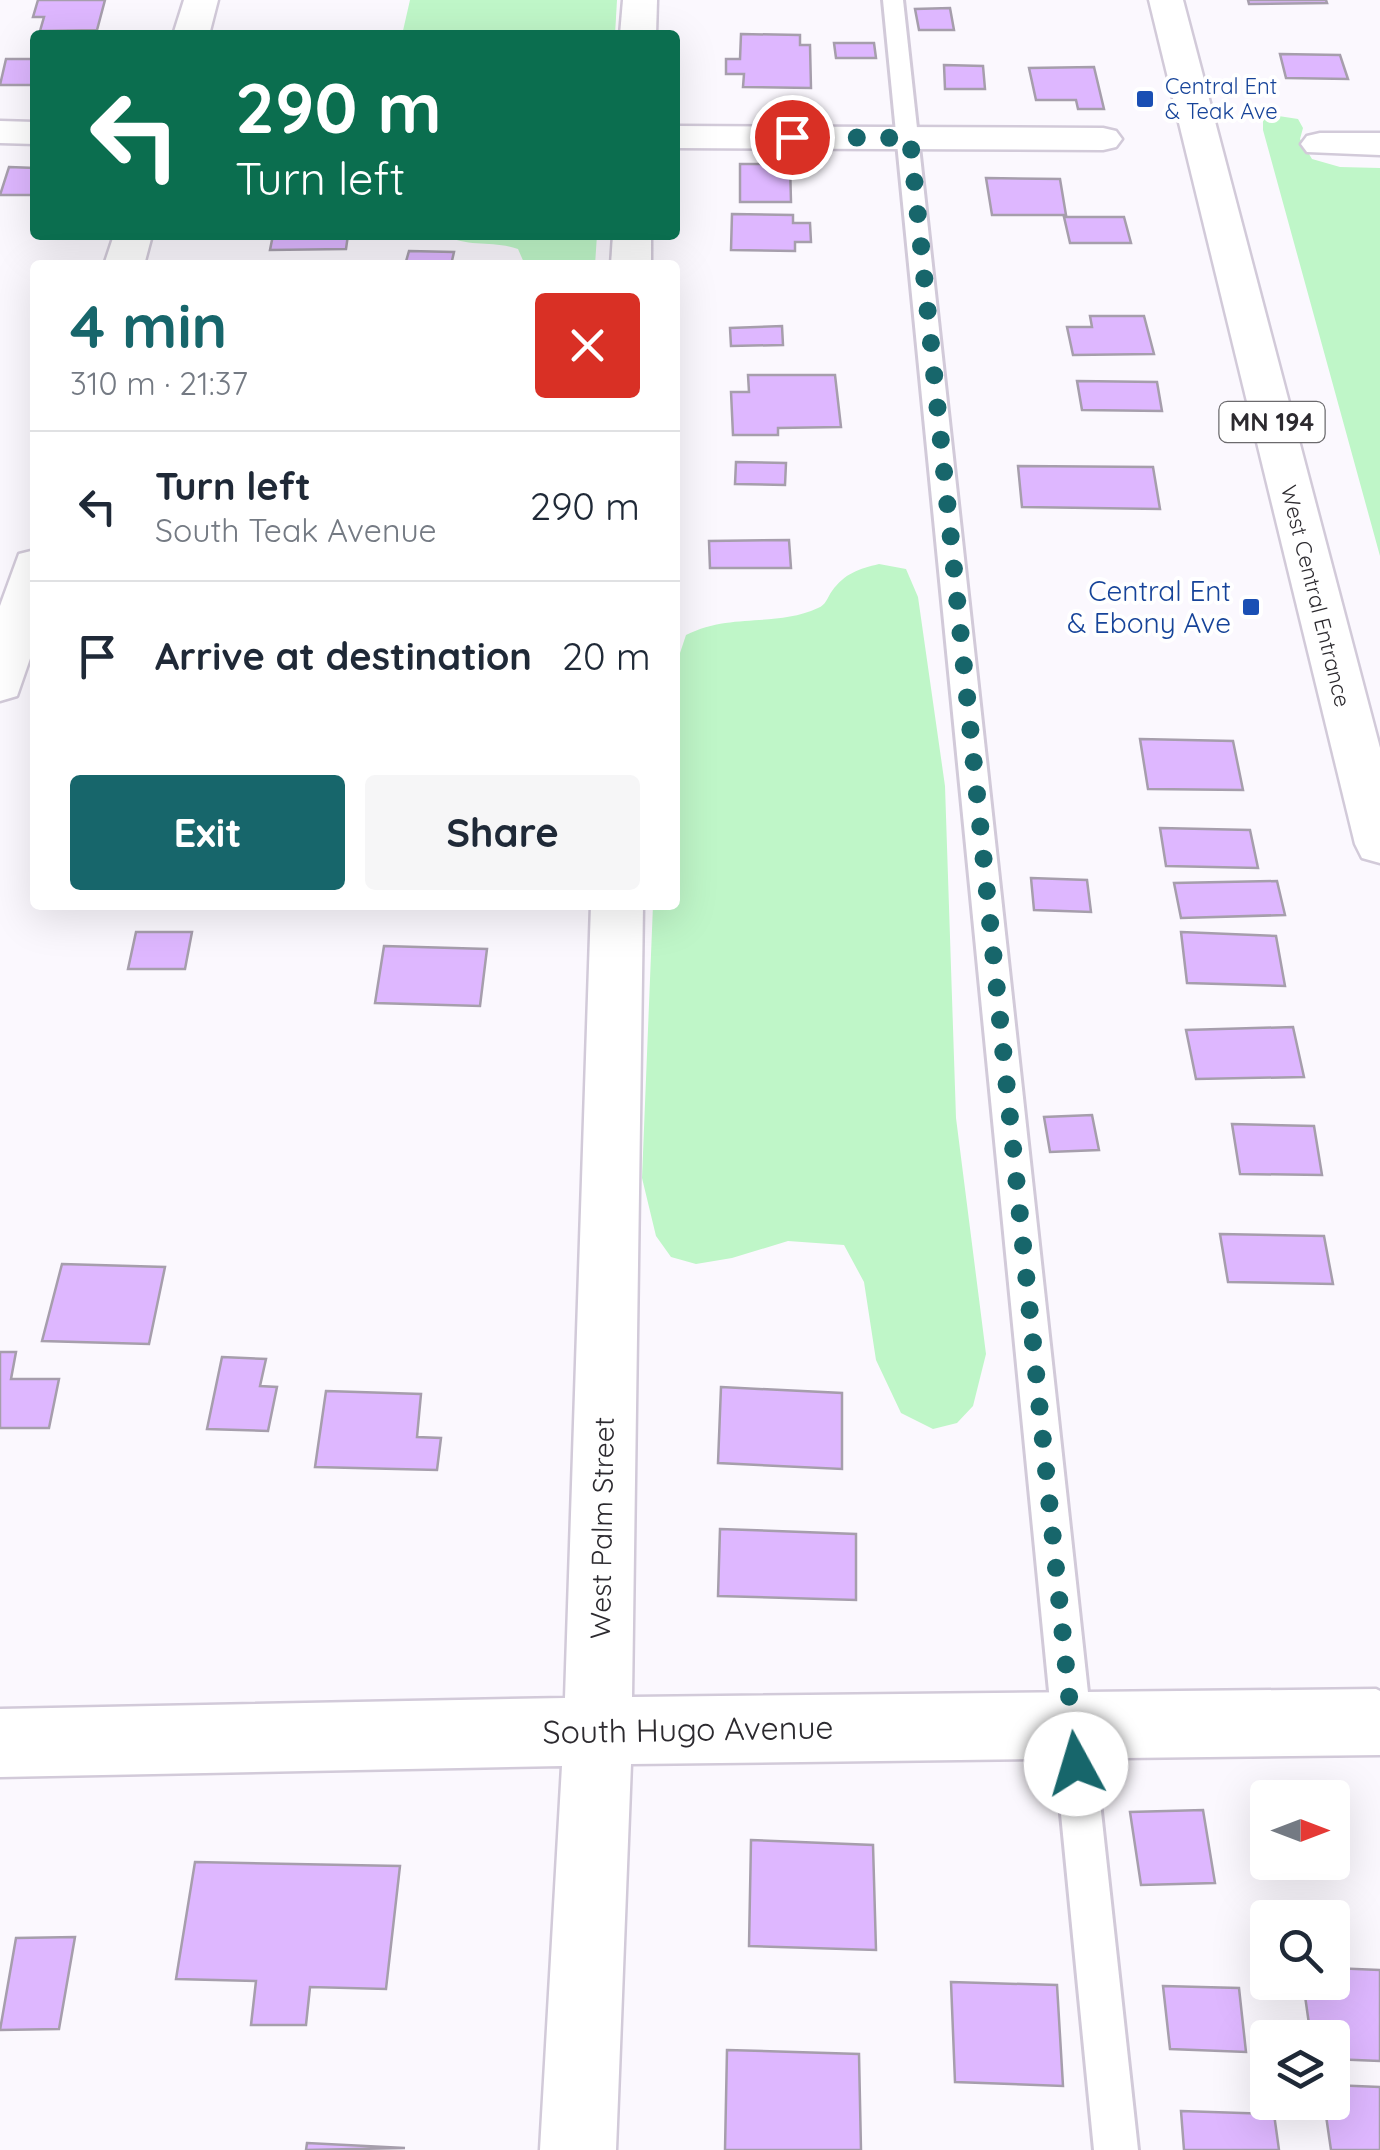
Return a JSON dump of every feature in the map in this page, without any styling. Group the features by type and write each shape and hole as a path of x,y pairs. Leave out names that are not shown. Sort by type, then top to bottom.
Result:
{"main road":[{"path":"191,30 200,0"},
{"path":"638,30 640,0"},
{"name":"West Central Entrance","path":"1166,0 1380,844"},
{"path":"0,132 30,133"},
{"path":"680,137 1103,139"},
{"path":"1320,144 1380,144"},
{"path":"0,684 30,582"},
{"name":"West Palm Street","path":"578,2150 598,1731 616,910"},
{"name":"South Hugo Avenue","path":"0,1742 1376,1723"}],"lane":[{"path":"893,0 1116,2150"}],"green space":[{"path":"410,0 617,0 615,30 403,30"},
{"path":"1272,115 1298,119 1303,128 1300,139 1312,159 1340,167 1380,168 1380,556 1263,130 1263,120"},
{"path":"460,240 597,240 595,260 523,260 518,249"},
{"path":"879,564 906,569 918,597 945,786 956,1118 986,1354 973,1406 957,1423 933,1429 901,1413 876,1360 864,1282 844,1245 788,1241 696,1264 671,1257 656,1236 642,1178 653,910 680,910 680,653 686,635 719,624 785,617 818,608 837,585 859,570"}],"building":[{"path":"38,0 105,0 97,30 40,30 44,17 33,17"},
{"path":"1248,0 1326,0 1327,3 1249,4"},
{"path":"950,8 954,30 919,30 915,9"},
{"path":"741,34 800,35 800,45 810,45 811,88 743,87 744,74 726,74 726,59 740,59"},
{"path":"834,43 874,43 876,58 836,58"},
{"path":"1280,54 1340,55 1348,79 1286,78"},
{"path":"6,59 30,59 30,85 0,85"},
{"path":"944,65 983,66 985,89 945,89"},
{"path":"1094,67 1104,109 1078,109 1076,100 1036,100 1029,68"},
{"path":"740,164 790,164 791,202 740,202"},
{"path":"9,167 30,168 30,195 0,195"},
{"path":"986,178 1060,179 1066,215 992,215"},
{"path":"732,214 793,215 793,223 810,223 811,242 795,242 795,251 731,250"},
{"path":"1064,217 1124,217 1131,243 1070,243"},
{"path":"272,240 347,240 346,249 270,250"},
{"path":"409,251 454,252 452,260 406,260"},
{"path":"1090,316 1144,316 1154,354 1073,355 1067,327 1092,327"},
{"path":"782,326 783,345 731,346 730,328"},
{"path":"748,375 835,375 841,427 778,428 778,435 733,435 731,392 749,392"},
{"path":"1077,381 1157,382 1162,411 1082,410"},
{"path":"736,462 786,463 785,485 735,484"},
{"path":"1018,466 1153,467 1160,509 1022,507"},
{"path":"789,540 791,568 710,568 709,541"},
{"path":"1140,739 1233,741 1243,790 1148,789"},
{"path":"1160,828 1250,830 1258,868 1166,866"},
{"path":"1031,878 1087,880 1091,912 1034,910"},
{"path":"1277,881 1285,915 1181,918 1174,883"},
{"path":"136,932 192,932 185,969 128,969"},
{"path":"1181,932 1276,936 1285,986 1187,983"},
{"path":"384,946 487,949 480,1006 375,1003"},
{"path":"1293,1027 1304,1077 1196,1079 1186,1030"},
{"path":"1092,1115 1099,1150 1050,1152 1044,1117"},
{"path":"1232,1124 1314,1126 1322,1175 1240,1174"},
{"path":"1220,1234 1324,1236 1333,1284 1228,1282"},
{"path":"62,1264 165,1267 149,1344 42,1341"},
{"path":"0,1352 16,1352 11,1379 59,1379 49,1428 0,1428"},
{"path":"222,1357 266,1359 260,1386 277,1387 268,1431 207,1429"},
{"path":"721,1387 842,1393 842,1469 718,1463"},
{"path":"326,1391 421,1394 417,1437 441,1438 437,1470 315,1467"},
{"path":"720,1529 856,1534 856,1600 718,1596"},
{"path":"1203,1810 1215,1883 1141,1885 1130,1812"},
{"path":"751,1840 873,1845 876,1950 749,1946"},
{"path":"195,1862 400,1866 386,1989 310,1987 306,2025 251,2025 256,1981 176,1979"},
{"path":"75,1937 59,2029 0,2030 16,1938"},
{"path":"1350,1969 1380,1970 1380,2061 1350,2060 1350,2020 1308,2020 1306,2000 1350,2000"},
{"path":"951,1982 1057,1985 1063,2086 955,2082"},
{"path":"1163,1986 1239,1988 1246,2052 1170,2049"},
{"path":"727,2050 859,2054 861,2150 725,2150"},
{"path":"1350,2086 1380,2087 1380,2150 1331,2150 1327,2120 1350,2120"},
{"path":"1181,2111 1250,2113 1250,2120 1275,2120 1279,2150 1184,2150"},
{"path":"307,2143 405,2148 306,2150"}],"place":[{"name":"Central Ent & Teak Ave","path":"1145,99"},
{"name":"Central Ent & Ebony Ave","path":"1251,607"}],"route":[{"path":"792,137 910,138 1076,1764"}]}
